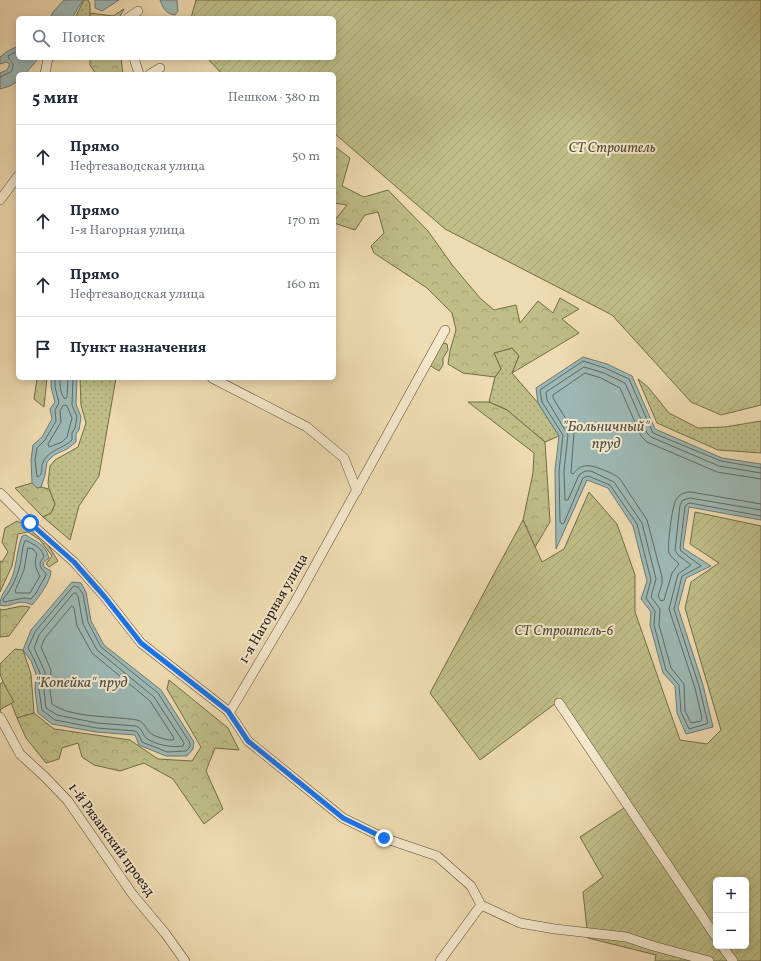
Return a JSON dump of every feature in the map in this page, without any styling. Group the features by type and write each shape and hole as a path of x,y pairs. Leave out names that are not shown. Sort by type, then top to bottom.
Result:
{"street":[{"path":"131,16 138,11"},
{"path":"45,72 48,60"},
{"path":"135,60 138,72"},
{"path":"153,72 160,68"},
{"path":"0,200 16,179"},
{"name":"1-я Нагорная улица","path":"228,711 231,710 296,602 445,330"},
{"path":"216,380 307,427 344,458 357,491"},
{"path":"0,493 30,523 74,562 104,596 141,643 228,711 248,741 343,818 384,838 437,856 471,886 481,904 520,923 555,929 626,937 709,961"},
{"path":"558,703 713,933"},
{"name":"1-й Рязанский проезд","path":"0,717 20,754 68,801 133,895 165,933 185,961"},
{"path":"440,961 481,904"},
{"path":"724,949 730,961"}],"green space":[{"path":"84,0 88,0 90,4 90,16 76,16"},
{"name":"СТ Строитель","path":"196,0 761,0 761,405 721,415 691,402 612,315 445,229 336,135 336,72 220,72 209,60 336,60 336,16 192,16"},
{"path":"124,9 120,16 113,16"},
{"path":"90,13 113,16 90,16"},
{"path":"90,60 121,60 123,72 95,72 90,65"},
{"path":"336,148 350,158 342,186 364,197 388,190 428,231 453,266 480,298 494,310 516,305 520,323 538,301 553,313 560,298 579,309 562,319 579,333 512,373 519,356 512,348 494,353 501,369 495,377 463,373 448,364 456,330 452,313 427,288 374,253 371,246 384,233 378,212 365,215 355,230 336,224 336,219 347,205 336,203"},
{"path":"443,343 447,344 448,350 443,358 443,365 439,371 429,365 437,350"},
{"path":"512,348 519,356 512,373 538,403 559,436 545,442 507,410 489,402 495,377 501,369 494,353"},
{"path":"638,379 648,387 669,413 698,428 725,427 761,421 761,453 718,450 657,423"},
{"path":"37,380 47,380 44,407 34,399"},
{"path":"80,380 116,380 99,476 79,506 70,540 43,517 51,513 55,504 48,483 50,466 55,460 78,447 86,423 81,405"},
{"path":"468,402 489,402 507,410 545,442 550,522 535,547 523,520 533,473 534,453"},
{"path":"32,483 37,488 41,487 49,489 55,504 51,513 43,517 15,488"},
{"name":"СТ Строитель-6","path":"589,492 617,524 635,575 635,612 680,740 707,744 721,730 685,608 691,582 719,563 690,544 695,512 761,526 761,961 655,961 656,955 588,938 583,892 603,877 580,837 627,806 556,703 480,760 430,693 523,520 542,562 564,549"},
{"path":"17,521 28,526 45,540 58,561 49,567 46,564 52,556 40,540 28,532 18,534 12,566 0,592 0,561 2,562 8,552 2,542 5,528"},
{"path":"22,606 30,607 9,636 0,637 0,609 2,610"},
{"path":"15,649 23,650 31,674 34,713 17,718 0,674 0,664"},
{"path":"169,680 228,728 239,750 215,748 206,771 223,809 204,824 173,779 144,763 120,771 94,765 82,757 78,743 62,748 59,759 46,763 26,738 17,718 34,713 54,729 130,740 158,759 192,761 201,747 167,689"},
{"path":"3,682 14,702 1,709 0,712 0,684"}],"water":[{"path":"64,0 83,0 73,16 51,16"},
{"path":"95,0 119,0 102,11 95,8"},
{"path":"160,0 177,0 178,11 175,15 165,10"},
{"path":"16,47 16,60 37,60 27,72 16,72 16,82 0,89 0,73 7,70 9,63 6,62 0,64 0,57"},
{"name":"\"Больничный\" пруд","path":"583,357 607,364 632,376 655,429 722,458 761,464 761,520 689,507 683,548 711,566 686,578 678,608 703,685 713,727 686,734 677,713 675,686 663,673 650,625 651,612 641,599 647,581 633,526 608,488 587,480 556,549 555,470 559,436 538,403 536,388"},
{"path":"51,380 77,380 76,404 81,417 79,430 76,434 76,442 67,449 54,455 47,462 41,487 37,488 32,483 31,460 33,445 42,437 52,419 50,409 55,402 51,387"},
{"path":"26,535 45,549 49,558 43,563 44,567 51,571 49,579 32,605 22,602 8,606 0,605 2,596 12,577 22,536"},
{"name":"\"Копейка\" пруд","path":"72,582 81,583 86,592 91,621 104,645 161,690 194,742 193,749 187,756 166,756 139,745 135,735 96,732 52,724 38,713 35,690 36,674 31,661 23,650 31,630"}],"route":[{"path":"30,523 74,562 104,596 141,643 228,711 248,741 343,818 384,838"}]}
